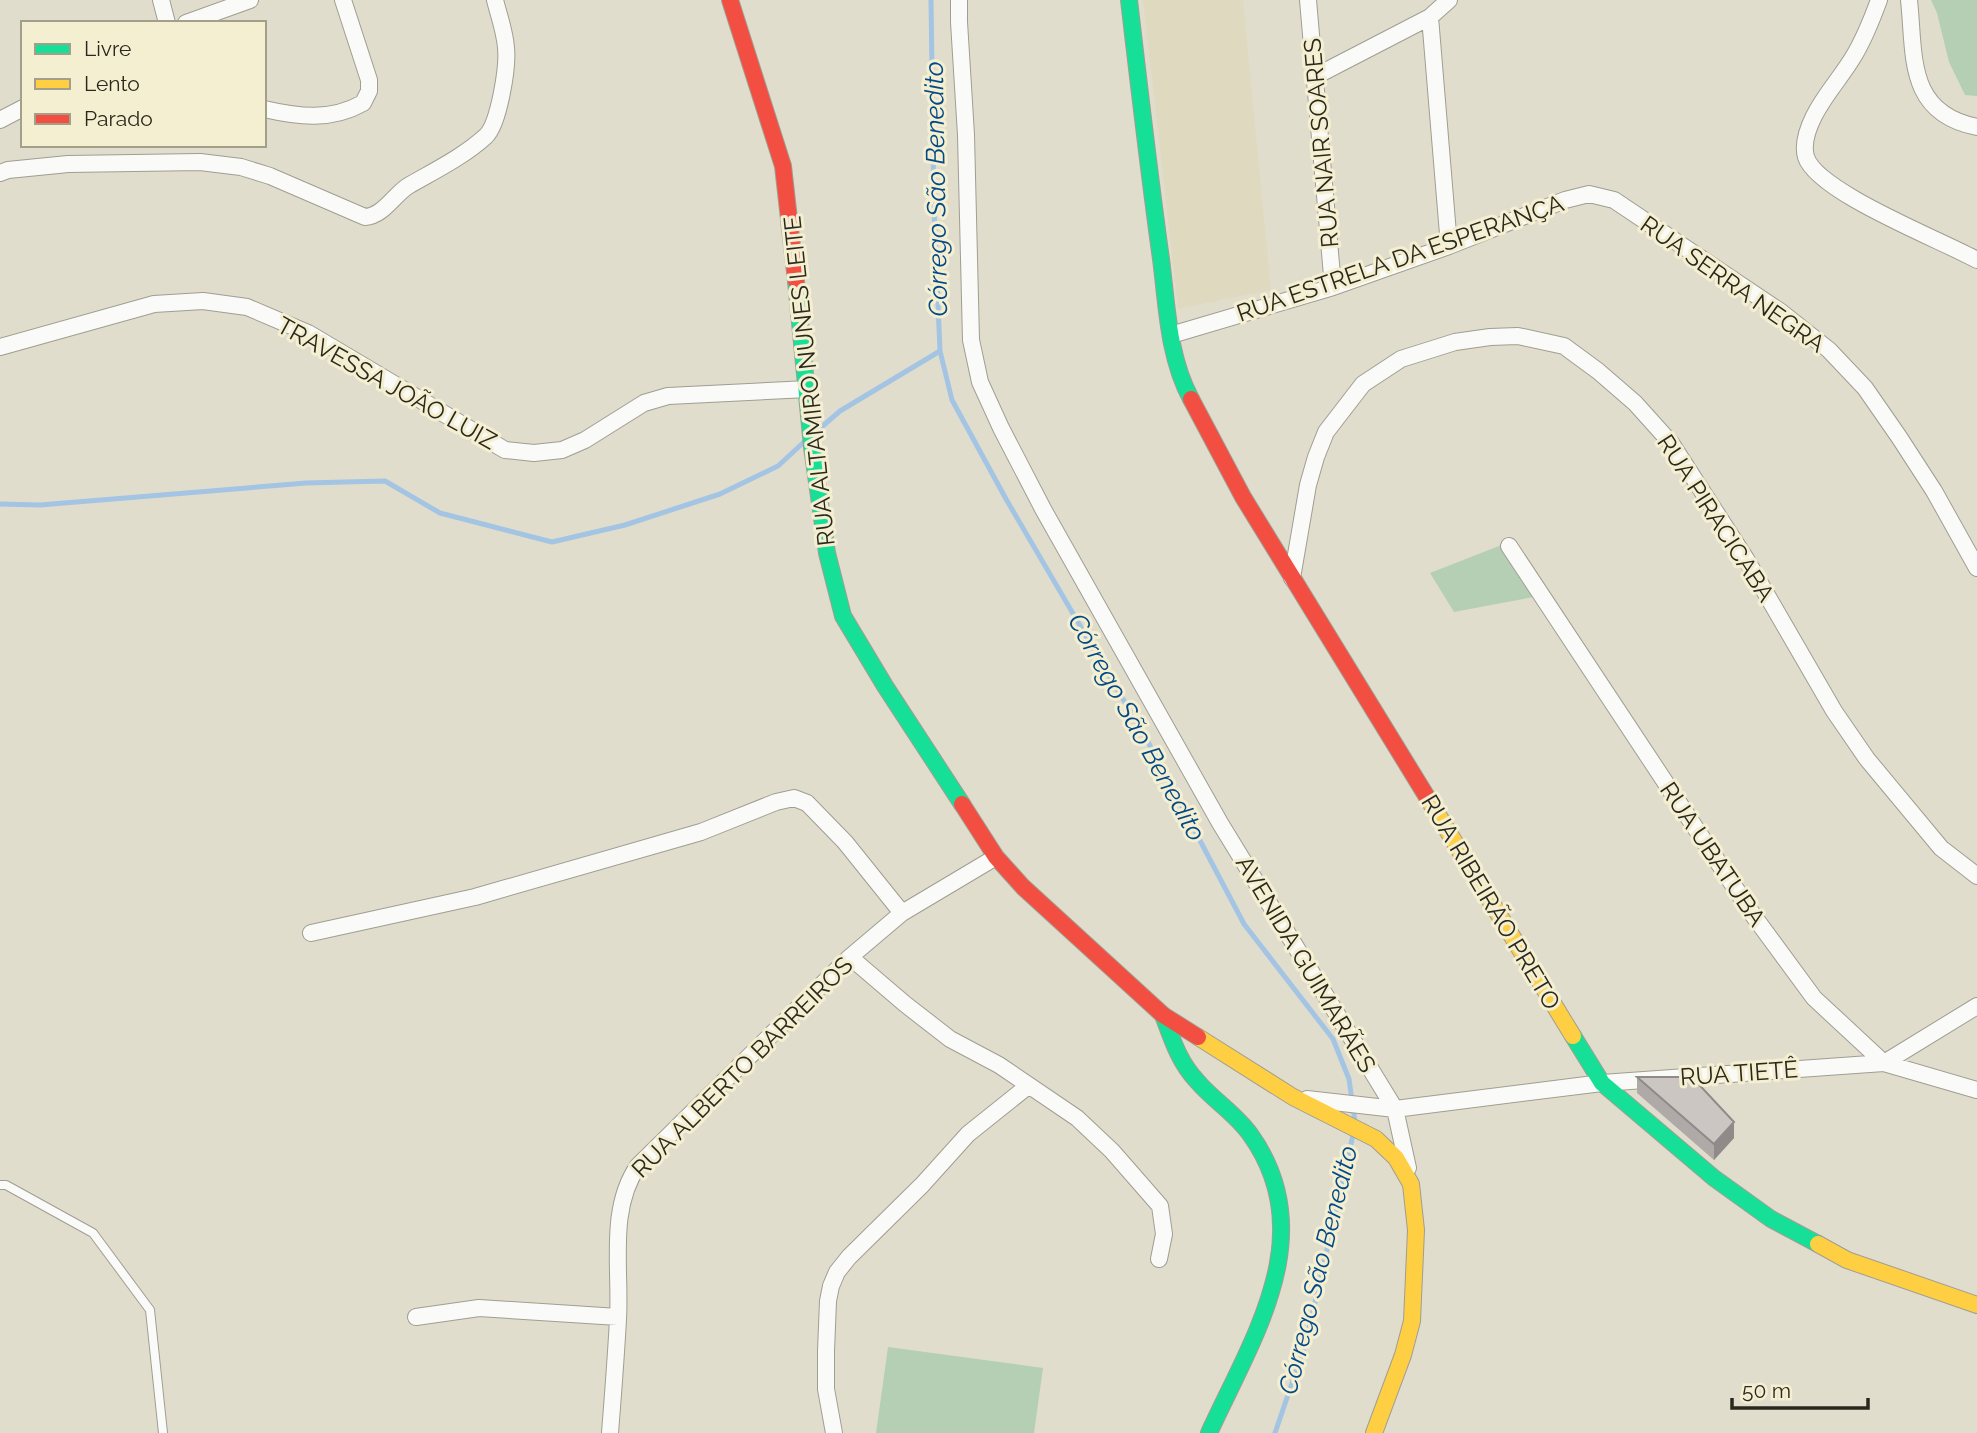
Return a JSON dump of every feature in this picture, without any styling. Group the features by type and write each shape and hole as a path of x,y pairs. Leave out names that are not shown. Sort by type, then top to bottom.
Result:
{"street":[{"path":"162,0 167,21"},
{"path":"192,21 250,0"},
{"path":"266,108 288,114 332,116 363,103 369,91 369,80 343,0"},
{"path":"0,173 68,164 200,162 241,167 365,216 372,216 402,191 488,135 497,115 506,55 495,0"},
{"name":"RUA ALTAMIRO NUNES LEITE","path":"730,0 783,166 789,203 812,447 828,553 842,616 996,857 1023,887 1163,1015 1293,1097 1363,1132 1386,1147 1396,1158 1411,1184 1416,1230 1412,1321 1403,1355 1374,1433"},
{"name":"AVENIDA GUIMARÃES","path":"959,0 958,22 966,135 971,340 980,382 1043,509 1220,823 1390,1109"},
{"name":"RUA RIBEIRÃO PRETO","path":"1129,0 1150,182 1171,335 1180,379 1223,461 1293,578 1602,1083 1714,1178 1771,1219 1847,1259 1977,1306"},
{"name":"RUA NAIR SOARES","path":"1308,0 1334,287"},
{"path":"1314,77 1430,17 1449,0"},
{"path":"1878,0 1855,55 1814,115 1806,136 1806,156 1815,173 1836,188 1885,216 1943,241 1977,260"},
{"path":"1909,0 1913,63 1922,91 1948,116 1977,127"},
{"path":"1430,17 1450,246"},
{"path":"0,120 21,109"},
{"name":"RUA ESTRELA DA ESPERANÇA","path":"1171,335 1334,287 1450,246 1565,200 1590,194"},
{"name":"RUA SERRA NEGRA","path":"1590,194 1614,200 1780,312 1829,350 1865,388 1899,437 1934,491 1977,568"},
{"name":"TRAVESSA JOÃO LUIZ","path":"0,347 154,304 203,301 247,307 308,333 505,450 534,453 562,450 585,440 644,402 668,396 808,389"},
{"name":"RUA PIRACICABA","path":"1293,578 1315,457 1326,432 1363,384 1401,359 1455,342 1518,336 1564,346 1635,402 1671,443 1746,559 1834,711 1867,759 1941,848 1977,876"},
{"name":"RUA UBATUBA","path":"1509,546 1752,915 1814,998 1884,1063 1977,1090"},
{"path":"311,933 475,897 701,832 776,802 794,798 807,803 845,842 902,914"},
{"name":"RUA ALBERTO BARREIROS","path":"610,1433 618,1317 621,1209 622,1197 630,1176 850,957 902,914 996,857"},
{"path":"850,957 950,1039 999,1065 1077,1118 1112,1151 1160,1206 1164,1234 1158,1259"},
{"name":"RUA TIETÊ","path":"1293,1097 1390,1109 1602,1083 1884,1063 1977,1006"},
{"path":"1163,1015 1181,1061 1193,1077 1238,1118 1260,1146 1279,1193 1282,1213 1283,1240 1269,1303 1209,1433"},
{"path":"834,1433 826,1389 827,1321 831,1286 837,1272 968,1134 1028,1086"},
{"path":"1390,1109 1411,1184"},
{"path":"416,1317 479,1308 618,1317"}],"lane":[{"path":"0,1185 6,1185 93,1233 150,1310 163,1433"}],"shaded area":[{"path":"1143,0 1243,0 1271,290 1178,309"}],"green space":[{"path":"1931,0 1977,0 1977,96 1965,95 1949,62 1937,13"},
{"path":"1504,544 1539,596 1454,612 1430,573"},
{"path":"888,1347 1043,1368 1034,1433 876,1433"}],"building":[{"path":"1637,1077 1692,1077 1734,1122 1714,1144"}],"waterway":[{"name":"Córrego São Benedito","path":"931,0 934,210 940,351 952,400 1006,499 1147,740 1244,924 1333,1039 1349,1079 1355,1122"},
{"path":"817,431 840,411 940,351"},
{"path":"0,504 40,505 306,483 385,481 440,513 552,542 625,525 720,494 778,466 804,442"},
{"name":"Córrego São Benedito","path":"1275,1433 1306,1342 1353,1135"}],"traffic: fast":[{"path":"1129,0 1170,330 1177,366 1191,399"},
{"path":"796,281 812,447 827,553 843,616 962,804"},
{"path":"1163,1015 1185,1066 1203,1088 1250,1134 1271,1172 1280,1209 1280,1247 1273,1285 1260,1323 1209,1433"},
{"path":"1573,1036 1602,1083 1714,1178 1771,1219 1818,1244"}],"traffic: slow":[{"path":"1427,797 1573,1036"},
{"path":"1198,1037 1293,1097 1376,1139 1396,1158 1411,1184 1416,1230 1412,1321 1403,1355 1374,1433"},
{"path":"1818,1244 1847,1260 1977,1305"}],"traffic: jam":[{"path":"730,0 783,166 796,281"},
{"path":"1191,399 1243,497 1427,797"},
{"path":"962,804 996,857 1023,887 1163,1015 1198,1037"}]}
